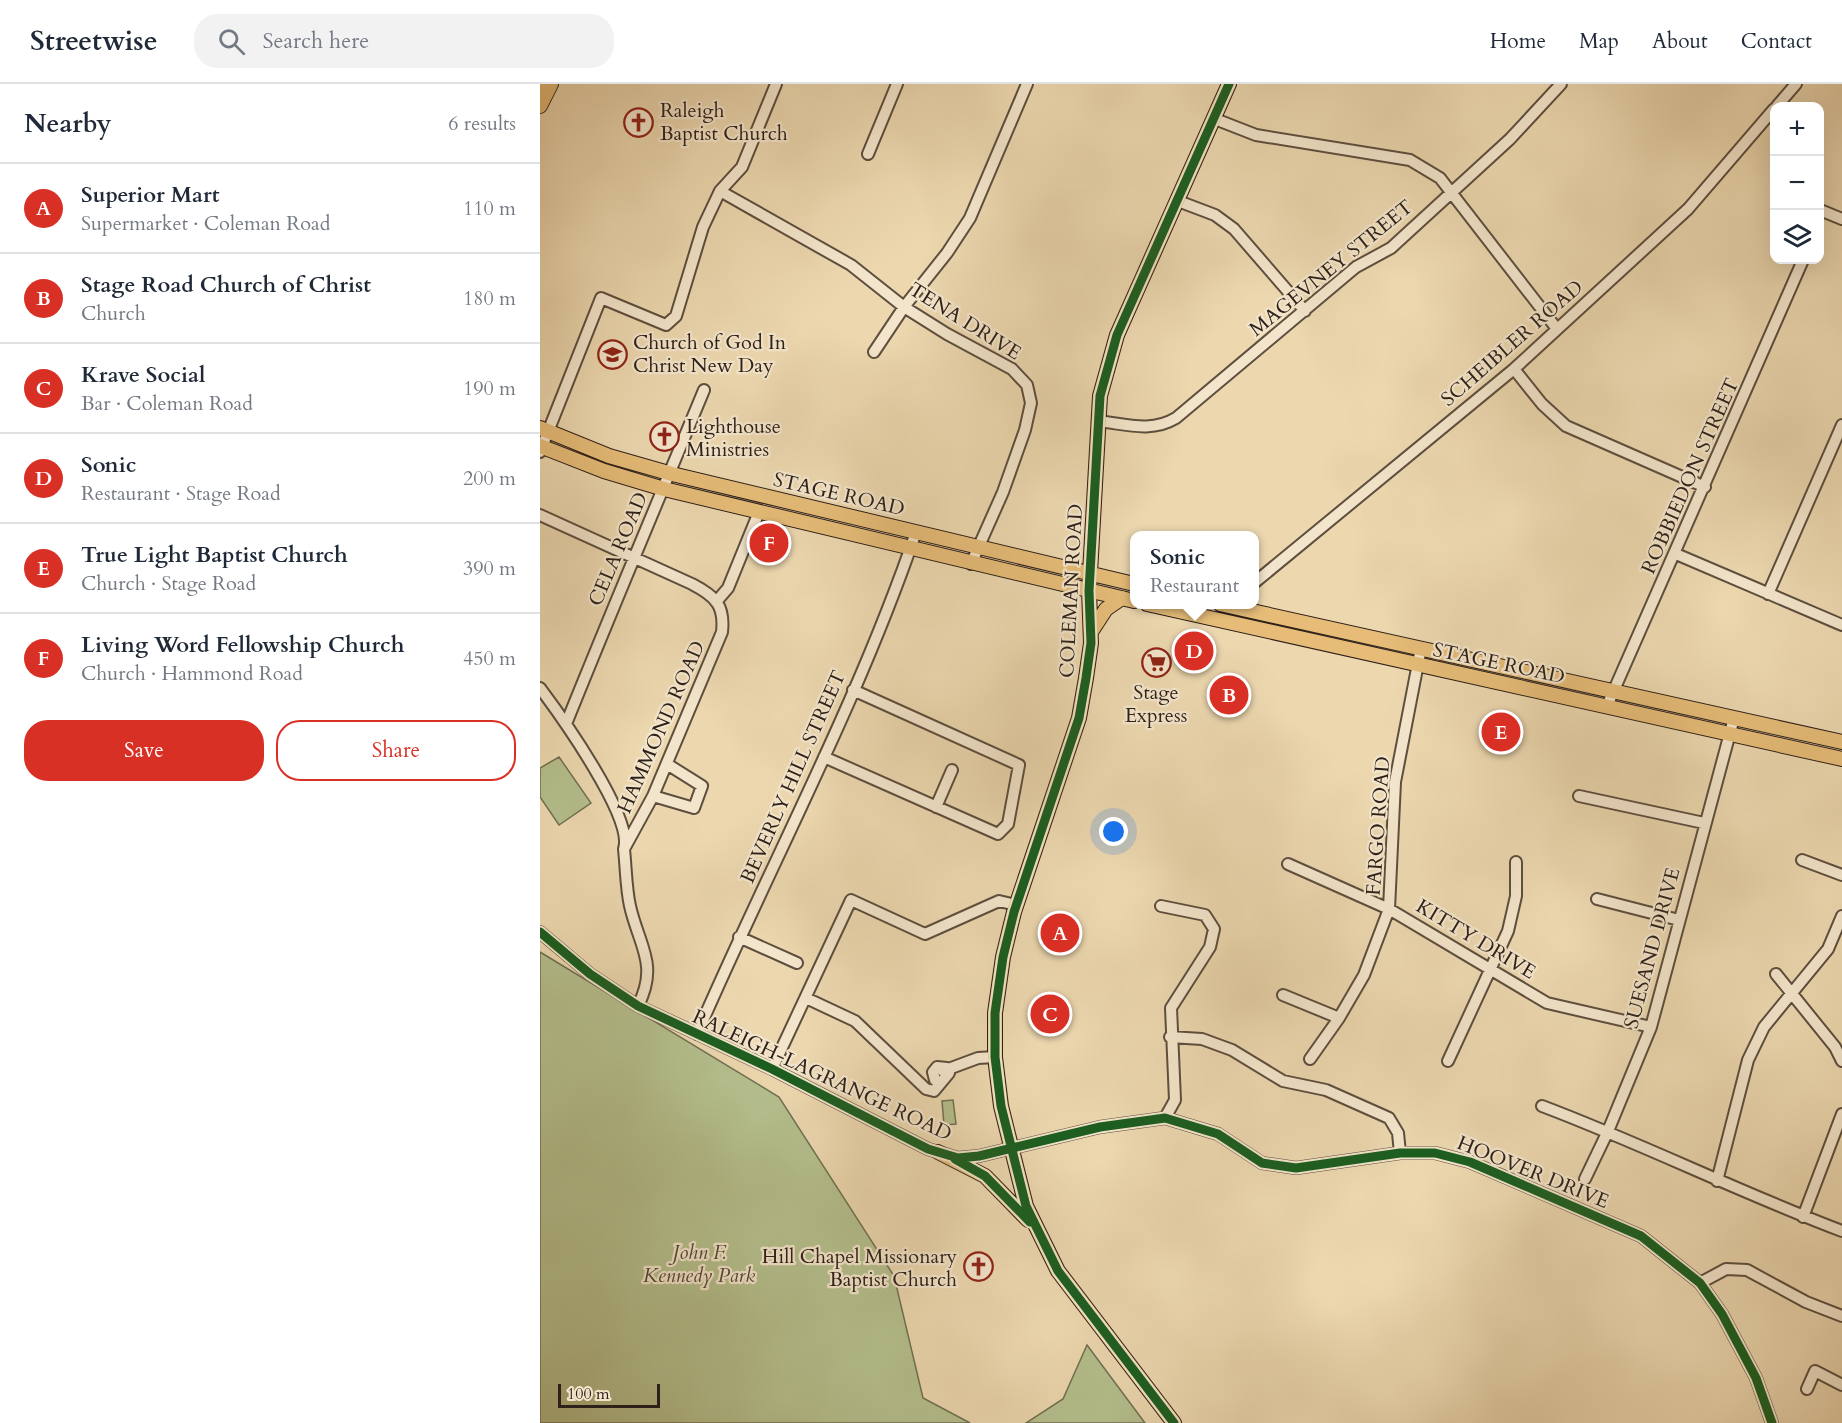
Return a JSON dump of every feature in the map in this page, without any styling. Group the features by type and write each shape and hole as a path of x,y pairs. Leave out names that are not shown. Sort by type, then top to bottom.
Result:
{"main road":[{"path":"540,106 551,84"},
{"name":"COLEMAN ROAD","path":"1011,1149 1001,1106 995,1057 995,1013 1002,957 1016,905 1079,718 1091,632 1089,591 1100,396 1117,336 1229,84"},
{"name":"STAGE ROAD","path":"544,430 609,456 671,474 1130,583"},
{"name":"STAGE ROAD","path":"541,448 604,471 664,489 1128,600"},
{"path":"1091,632 1106,609 1128,600"},
{"name":"STAGE ROAD","path":"1167,609 1842,759"},
{"name":"STAGE ROAD","path":"1244,609 1842,742"},
{"path":"1011,1149 1026,1206 1058,1271 1174,1423"},
{"path":"938,1152 985,1176 1038,1231"}],"street":[{"path":"541,448 544,430 601,298 666,325 676,316 703,227 720,191 742,166 776,84"},
{"path":"868,154 897,84"},
{"path":"874,352 904,306 947,253 970,218 1027,84"},
{"name":"MAGEVNEY STREET","path":"1098,421 1148,428 1162,426 1176,418 1356,267 1391,248 1510,139 1561,84"},
{"name":"SCHEIBLER ROAD","path":"1781,102 1796,84"},
{"name":"SCHEIBLER ROAD","path":"1259,579 1514,369 1688,210 1770,115"},
{"path":"1215,119 1256,135 1410,160 1440,178 1557,329"},
{"name":"TENA DRIVE","path":"720,191 851,265 904,306 970,348 1012,369 1027,385 1031,403 1025,430 971,564"},
{"path":"1178,201 1215,215 1234,229 1305,311"},
{"path":"1824,212 1842,219"},
{"name":"ROBBIEDON STREET","path":"1607,706 1676,554 1801,264"},
{"path":"1514,369 1542,404 1566,426 1705,487"},
{"name":"CELA ROAD","path":"566,724 632,557 671,474 704,390"},
{"path":"1768,594 1842,424"},
{"path":"540,515 693,584 712,595 716,602 728,588 759,512"},
{"name":"BEVERLY HILL STREET","path":"697,1034 739,937 824,757 916,532"},
{"path":"1676,554 1842,626"},
{"name":"HAMMOND ROAD","path":"624,849 653,796 722,632 724,616 716,602"},
{"path":"1220,622 1225,609"},
{"name":"FARGO ROAD","path":"1310,1059 1340,1018 1364,975 1389,909 1395,782 1421,648"},
{"path":"540,688 566,724 617,809 627,841 624,849 630,906 643,940 649,969 646,990 638,1006"},
{"path":"824,757 998,834 1008,824 1019,765 853,690"},
{"name":"SUESAND DRIVE","path":"1585,1179 1652,1028 1704,823 1734,718"},
{"path":"653,796 694,808 702,786 667,764"},
{"path":"936,807 952,770"},
{"path":"1578,796 1704,823"},
{"path":"1802,860 1842,875"},
{"path":"1448,1061 1508,931 1516,896 1516,862"},
{"name":"KITTY DRIVE","path":"1288,864 1389,909 1547,1003 1652,1028"},
{"path":"1597,899 1679,920"},
{"path":"772,1069 851,900 925,934 999,901 1016,905"},
{"path":"1161,906 1205,915 1214,929 1210,947 1171,1008 1170,1037 1175,1101 1165,1118"},
{"path":"1717,1180 1748,1060 1764,1027 1828,948 1842,916"},
{"name":"RALEIGH-LAGRANGE ROAD","path":"540,932 590,974 638,1006 772,1069 938,1152 958,1158 1011,1149"},
{"path":"739,937 797,963"},
{"path":"1776,974 1793,992 1835,1047 1842,1061"},
{"path":"1283,995 1340,1018"},
{"path":"806,998 855,1021 926,1089 933,1091 949,1073 947,1068"},
{"path":"1170,1037 1202,1039 1232,1050 1283,1081 1326,1090 1389,1118 1398,1133 1400,1153"},
{"path":"926,1089 935,1080 933,1072 937,1067 947,1068 978,1058 995,1057"},
{"path":"1542,1106 1608,1131 1717,1180 1842,1231"},
{"path":"1803,1216 1842,1114"},
{"name":"HOOVER DRIVE","path":"1011,1149 1100,1127 1165,1118 1218,1134 1262,1162 1296,1168 1400,1153 1434,1153 1470,1162 1641,1236 1700,1283 1722,1314 1756,1378 1772,1423"},
{"path":"1700,1283 1726,1269 1747,1270 1806,1302 1842,1316"},
{"path":"1807,1389 1815,1371 1842,1385"}],"green space":[{"path":"559,757 591,803 559,825 540,797 540,768"},
{"name":"John F. Kennedy Park","path":"540,952 779,1097 894,1276 923,1398 970,1423 540,1423"},
{"path":"953,1100 956,1124 944,1125 942,1101"},
{"path":"1087,1345 1145,1423 1026,1423 1063,1399"}],"cycle path":[{"path":"1174,1423 1058,1271 1026,1206 1001,1106 995,1057 995,1013 1003,957 1014,912 1079,718 1086,678 1091,643 1089,591 1100,396 1117,335 1229,84"},
{"path":"540,932 590,974 638,1006 772,1069 928,1149 958,1158 979,1156 1100,1127 1165,1118 1218,1134 1262,1163 1296,1168 1400,1153 1435,1153 1470,1162 1641,1236 1700,1283 1722,1314 1756,1378 1772,1423"},
{"path":"955,1159 985,1176 1030,1222"}],"place":[{"name":"Raleigh Baptist Church","path":"639,122"},
{"name":"Church of God In Christ New Day","path":"612,354"},
{"name":"Lighthouse Ministries","path":"665,437"},
{"name":"Living Word Fellowship Church","path":"769,543"},
{"name":"Sonic","path":"1194,651"},
{"name":"Stage Express","path":"1156,662"},
{"name":"Stage Road Church of Christ","path":"1229,695"},
{"name":"True Light Baptist Church","path":"1501,732"},
{"name":"Superior Mart","path":"1060,933"},
{"name":"Krave Social","path":"1050,1014"},
{"name":"Hill Chapel Missionary Baptist Church","path":"978,1267"}]}
